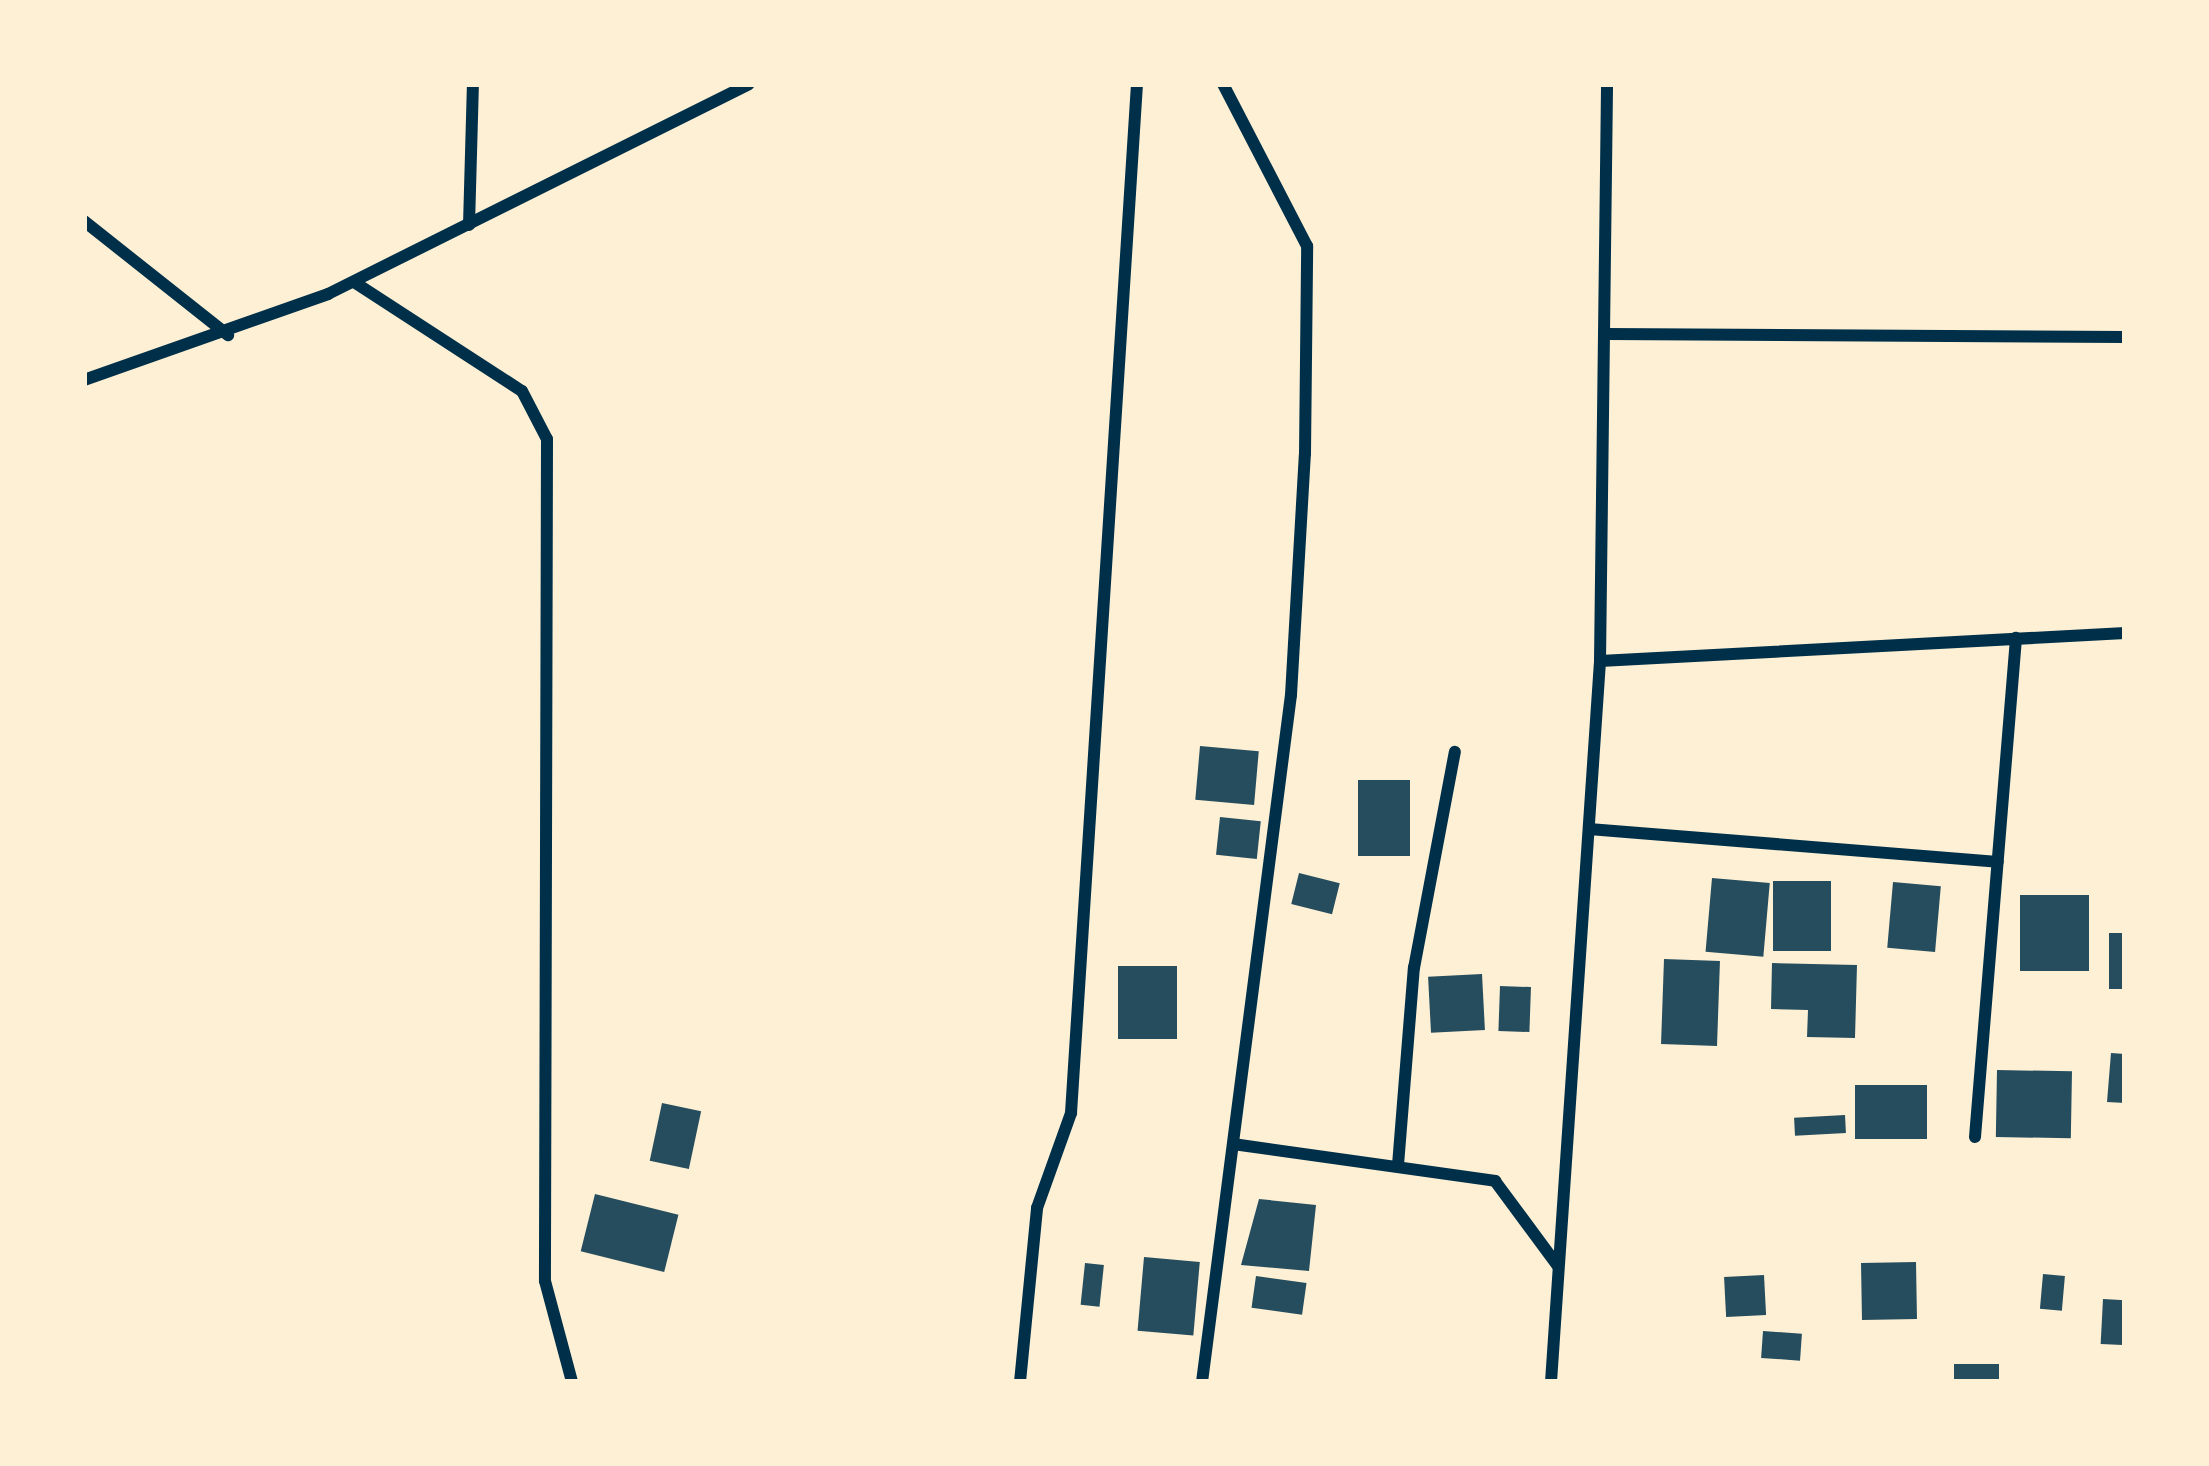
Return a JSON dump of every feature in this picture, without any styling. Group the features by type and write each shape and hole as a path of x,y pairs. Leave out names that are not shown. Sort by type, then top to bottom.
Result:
{"street":[{"path":"469,225 472,84"},
{"path":"84,380 228,335 354,282 748,84"},
{"path":"1020,1382 1037,1208 1071,1113 1137,84"},
{"path":"1202,1382 1300,607 1307,246 1223,84"},
{"path":"1551,1382 1600,661 1607,84"},
{"path":"84,221 228,335"},
{"path":"354,282 522,391 547,439 545,1281 572,1382"},
{"path":"1606,334 2125,337"},
{"path":"1600,661 2125,633"},
{"path":"1975,1137 2016,638"},
{"path":"1398,1165 1414,968 1455,752"},
{"path":"1588,830 1997,862"},
{"path":"1233,1144 1495,1181 1559,1267"}],"building":[{"path":"1200,746 1259,751 1254,805 1195,800"},
{"path":"1358,780 1410,780 1410,856 1358,856"},
{"path":"1220,817 1261,821 1257,859 1216,855"},
{"path":"1299,873 1340,883 1332,914 1291,904"},
{"path":"1712,878 1770,883 1763,957 1706,952"},
{"path":"1773,881 1831,881 1831,951 1773,951"},
{"path":"1893,882 1941,886 1935,952 1887,948"},
{"path":"2020,895 2089,895 2089,971 2020,971"},
{"path":"2109,933 2125,933 2125,989 2109,989"},
{"path":"1664,959 1720,961 1717,1046 1661,1044"},
{"path":"1772,963 1857,965 1855,1038 1807,1037 1808,1010 1771,1009"},
{"path":"1118,966 1177,966 1177,1039 1118,1039"},
{"path":"1482,974 1485,1030 1431,1033 1428,977"},
{"path":"1500,986 1531,987 1529,1032 1498,1031"},
{"path":"2111,1053 2125,1054 2125,1103 2107,1102"},
{"path":"1997,1070 2072,1071 2071,1138 1996,1137"},
{"path":"1855,1085 1927,1085 1927,1139 1855,1139"},
{"path":"662,1103 701,1111 689,1169 650,1161"},
{"path":"1845,1115 1846,1133 1795,1136 1794,1118"},
{"path":"595,1194 678,1215 664,1272 581,1251"},
{"path":"1259,1199 1316,1205 1309,1271 1241,1265"},
{"path":"1144,1257 1200,1262 1193,1336 1138,1331"},
{"path":"1916,1262 1917,1319 1862,1320 1861,1263"},
{"path":"1085,1263 1104,1265 1100,1307 1081,1305"},
{"path":"2043,1274 2065,1276 2062,1311 2040,1309"},
{"path":"1764,1275 1766,1315 1726,1317 1724,1277"},
{"path":"1256,1276 1307,1283 1302,1315 1252,1308"},
{"path":"2103,1299 2125,1300 2123,1345 2101,1344"},
{"path":"1763,1331 1802,1334 1800,1361 1761,1358"},
{"path":"1954,1364 1999,1364 1999,1382 1954,1382"}]}
